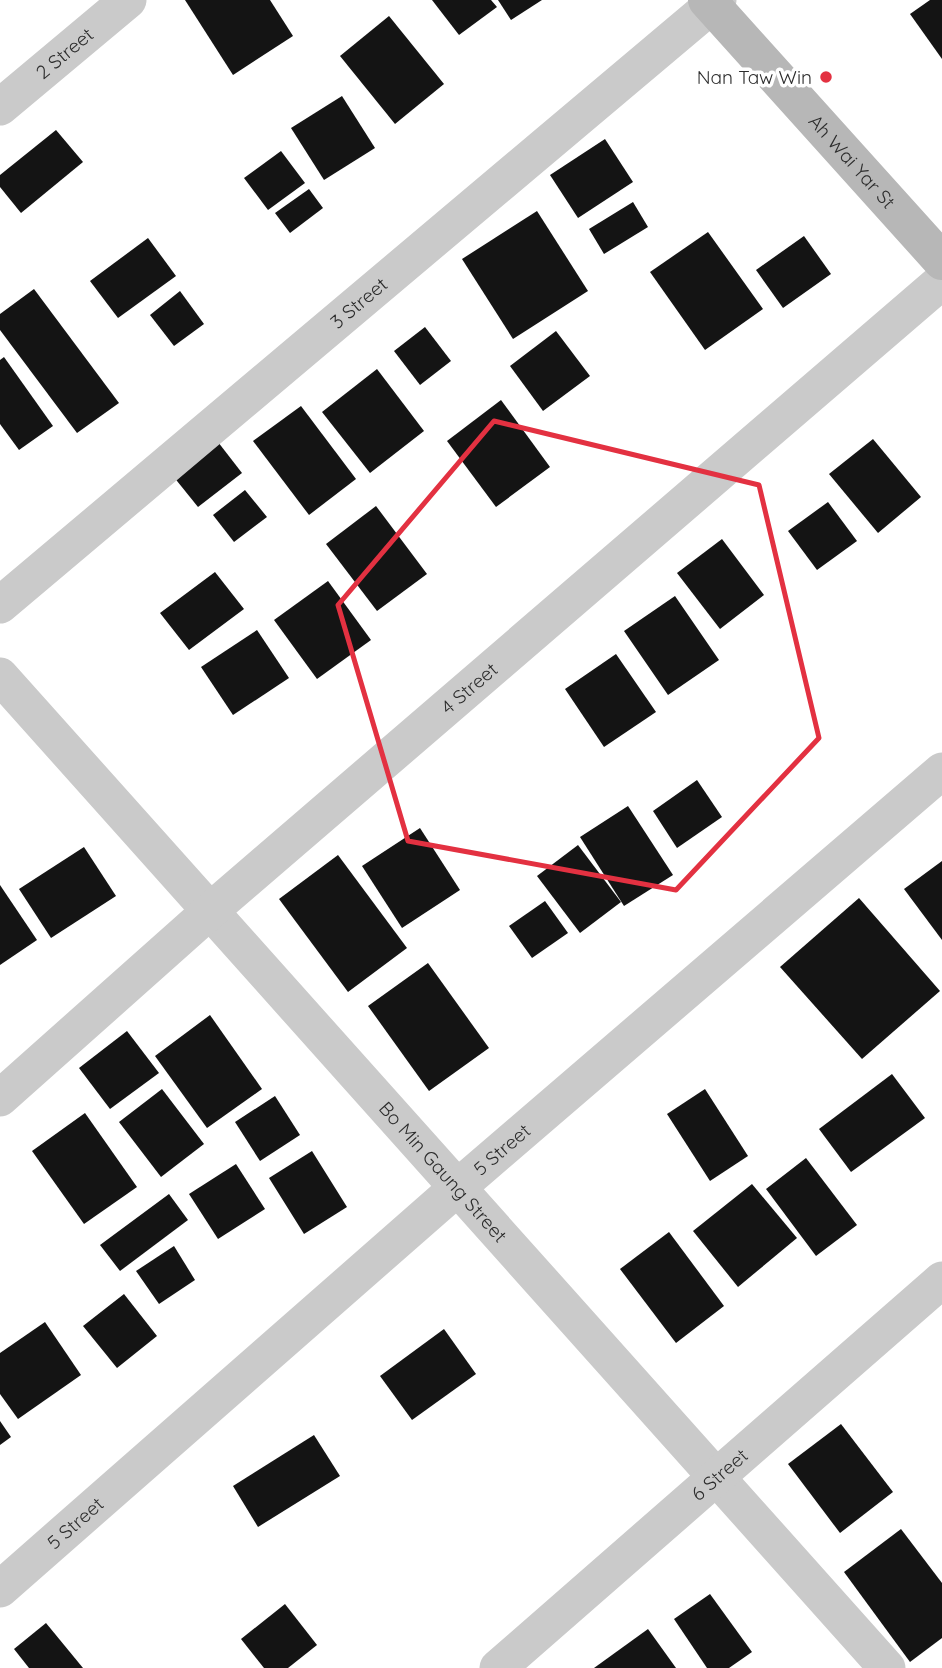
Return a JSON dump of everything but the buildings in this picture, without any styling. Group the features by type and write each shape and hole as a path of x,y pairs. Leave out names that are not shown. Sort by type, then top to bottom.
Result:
{"street":[{"name":"2 Street","path":"0,107 128,0"},
{"name":"Ah Wai Yar St","path":"712,2 942,261"},
{"name":"3 Street","path":"0,605 712,2"},
{"name":"4 Street","path":"0,1098 210,911 942,281"},
{"name":"Bo Min Gaung Street","path":"0,676 887,1668"},
{"name":"5 Street","path":"0,1589 457,1188 942,771"},
{"name":"6 Street","path":"498,1668 942,1280"}],"highlighted area":[{"path":"494,421 759,485 819,738 676,890 408,841 338,605"}],"place":[{"name":"Nan Taw Win","path":"826,77"}]}
